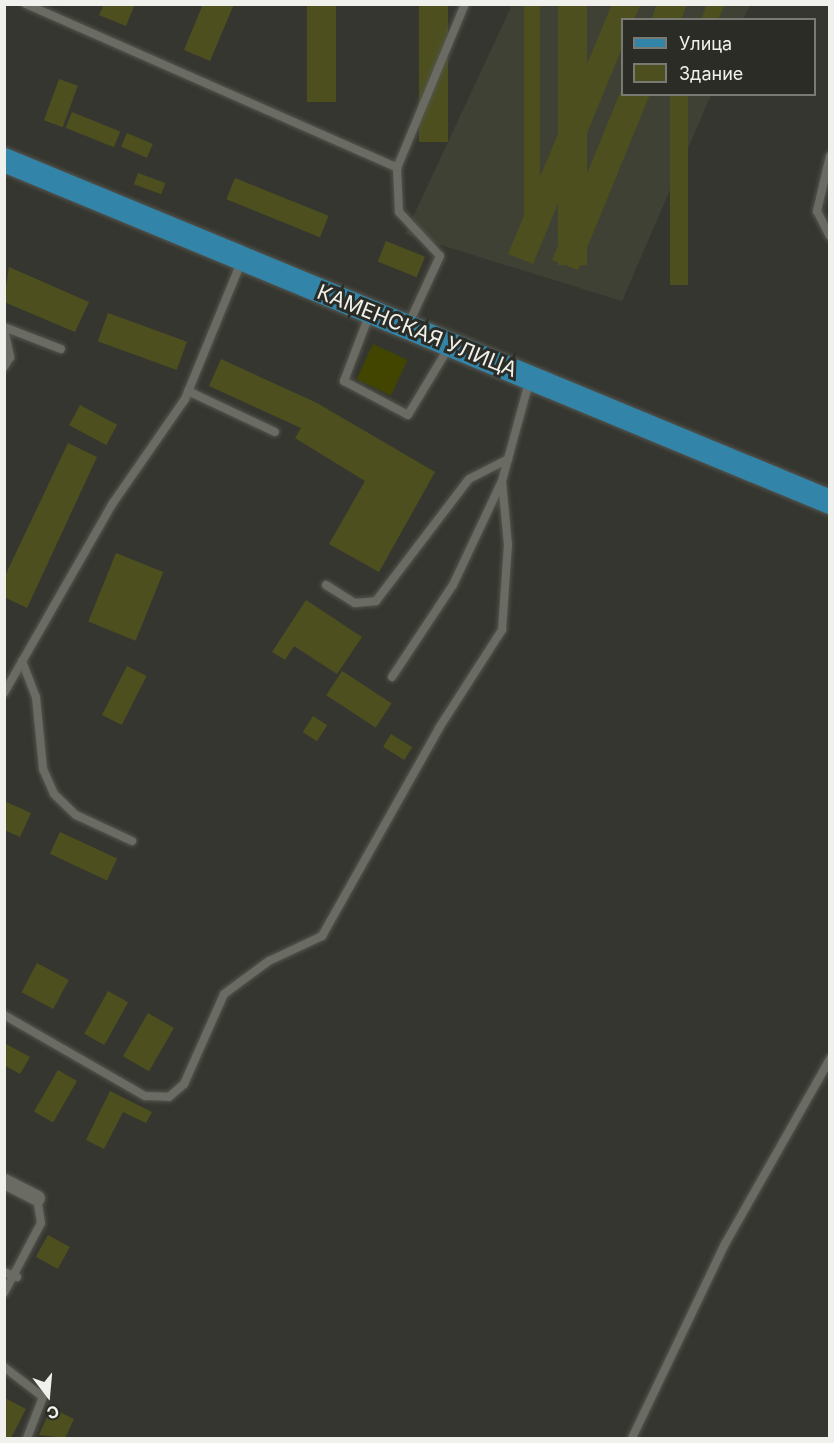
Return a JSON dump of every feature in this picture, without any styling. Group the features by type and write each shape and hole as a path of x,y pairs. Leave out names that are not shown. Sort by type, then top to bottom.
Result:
{"main road":[{"name":"КАМЕНСКАЯ УЛИЦА","path":"4,160 830,502"}],"street":[{"path":"4,1181 37,1198"}],"lane":[{"path":"26,4 397,168"},
{"path":"407,327 440,256 399,212 397,168 465,4"},
{"path":"830,156 818,211 830,236"},
{"path":"4,693 112,503 152,453 188,391 242,259"},
{"path":"371,312 344,381 408,416 451,345"},
{"path":"4,328 61,349"},
{"path":"4,328 10,357 4,367"},
{"path":"392,677 453,585 502,481 530,378"},
{"path":"188,391 275,432"},
{"path":"326,585 355,603 376,601 469,479 508,459"},
{"path":"4,1015 145,1096 169,1097 184,1084 224,994 269,961 322,936 439,728 502,630 508,545 502,481"},
{"path":"22,661 36,697 43,770 54,794 76,815 132,841"},
{"path":"632,1438 725,1244 830,1059"},
{"path":"4,1293 17,1277 41,1223 37,1198"},
{"path":"4,1272 17,1277"},
{"path":"4,1367 43,1397 29,1438"}],"shaded area":[{"path":"512,5 750,5 744,18 621,18 621,96 711,96 622,301 405,234"},
{"path":"373,344 407,360 391,395 357,379"}],"building":[{"path":"104,4 135,4 126,26 99,15"},
{"path":"203,4 234,4 210,61 184,50"},
{"path":"307,4 336,4 336,102 307,102"},
{"path":"419,4 448,4 448,142 419,142"},
{"path":"524,4 540,4 540,241 524,241"},
{"path":"558,4 587,4 587,265 558,265"},
{"path":"612,4 641,4 635,18 621,18 621,50 533,264 508,254"},
{"path":"657,4 687,4 682,18 652,18"},
{"path":"707,4 725,4 719,18 702,18"},
{"path":"59,79 78,86 63,127 44,120"},
{"path":"621,90 621,96 649,96 578,270 552,260"},
{"path":"670,96 688,96 688,285 670,285"},
{"path":"72,112 120,131 114,147 66,128"},
{"path":"127,133 153,144 147,158 121,147"},
{"path":"138,173 165,183 161,194 134,184"},
{"path":"235,178 329,216 320,237 226,199"},
{"path":"386,241 425,257 417,277 378,261"},
{"path":"9,267 89,302 75,332 4,302"},
{"path":"108,313 187,342 177,370 98,341"},
{"path":"221,359 317,403 435,472 379,572 329,544 365,481 295,438 301,428 209,386"},
{"path":"80,405 117,425 106,445 69,425"},
{"path":"68,443 97,457 27,608 4,597 4,578"},
{"path":"116,553 163,572 136,641 88,622"},
{"path":"306,600 362,637 337,674 294,646 285,660 272,652"},
{"path":"127,666 147,676 122,725 102,715"},
{"path":"342,671 391,703 376,727 326,695"},
{"path":"313,716 327,725 317,741 303,732"},
{"path":"391,734 412,747 404,760 383,747"},
{"path":"4,801 31,813 20,837 4,830"},
{"path":"60,832 117,859 107,880 50,854"},
{"path":"37,963 69,980 53,1009 22,992"},
{"path":"108,991 128,1002 104,1045 84,1034"},
{"path":"148,1013 174,1028 149,1071 123,1056"},
{"path":"4,1043 30,1057 20,1074 4,1065"},
{"path":"58,1070 77,1081 53,1123 34,1112"},
{"path":"110,1091 152,1112 146,1123 123,1112 104,1149 86,1140"},
{"path":"48,1235 70,1247 58,1269 36,1257"},
{"path":"5,1398 26,1409 11,1438 5,1438"},
{"path":"51,1408 74,1419 65,1438 39,1435"}]}
